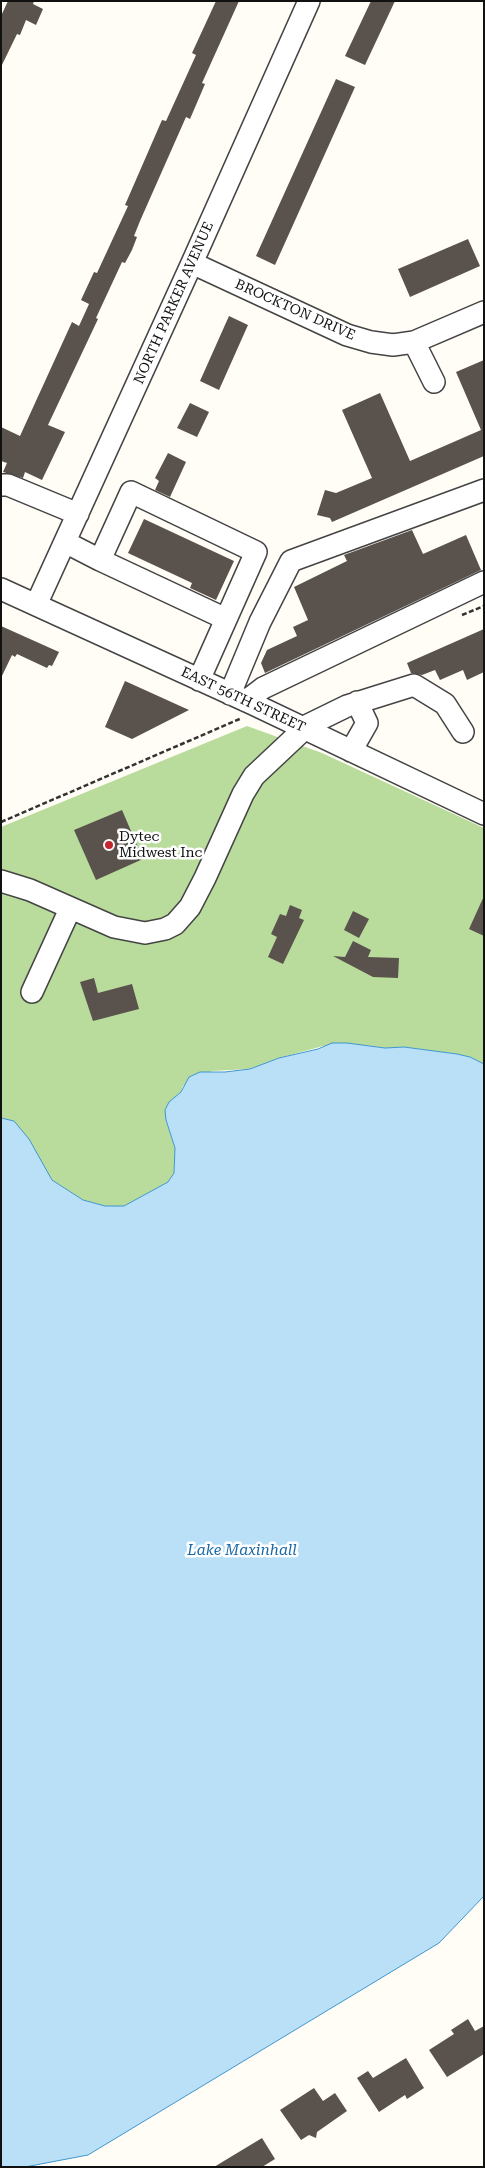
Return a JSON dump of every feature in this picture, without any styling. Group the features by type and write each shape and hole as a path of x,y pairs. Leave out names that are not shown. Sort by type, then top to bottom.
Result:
{"street":[{"name":"NORTH PARKER AVENUE","path":"36,604 192,263 308,1"},
{"name":"BROCKTON DRIVE","path":"192,263 347,335 379,343 393,345 414,342 484,312"},
{"path":"414,342 434,382"},
{"path":"1,486 8,485 78,514"},
{"path":"484,490 291,561 260,622 241,667 238,697 270,685 484,582"},
{"path":"100,560 131,492 256,552 199,680"},
{"path":"65,542 226,619"},
{"name":"EAST 56TH STREET","path":"1,589 238,697 484,814"},
{"path":"241,667 270,685"},
{"path":"1,881 30,890 114,927 136,932 157,932 175,924 190,907 243,794 254,776 303,728 358,702 414,684 445,704 463,732"},
{"path":"351,751 367,723 358,702"},
{"path":"32,992 70,909"}],"green space":[{"path":"247,726 322,753 484,828 484,1064 470,1057 457,1054 404,1047 385,1048 366,1045 323,1046 279,1058 250,1069 212,1071 183,1086 181,1092 175,1097 166,1120 175,1148 174,1173 168,1182 124,1206 105,1206 83,1200 52,1180 14,1121 1,1118 1,827"}],"water":[{"name":"Lake Maxinhall","path":"332,1043 385,1048 404,1047 457,1054 470,1057 484,1064 484,1896 439,1943 88,2155 25,2167 1,2167 1,1118 14,1121 29,1139 52,1180 83,1200 105,1206 124,1206 168,1182 174,1173 175,1148 166,1120 165,1110 169,1102 181,1092 189,1077 200,1072 250,1069 279,1058 318,1049"}],"building":[{"path":"8,1 34,1 33,4 43,9 36,25 26,20 20,35 17,34 1,67 1,16"},
{"path":"216,1 239,1 202,83 205,84 190,119 186,117 140,221 134,236 137,237 132,250 125,263 122,262 96,318 98,319 48,425 65,432 42,480 25,472 23,478 3,472 7,463 1,461 1,427 20,436 72,322 79,326 89,304 81,300 94,272 97,273 128,206 125,205 162,120 166,121 196,55 192,53"},
{"path":"371,1 395,1 365,65 345,56"},
{"path":"336,79 355,87 275,265 256,256"},
{"path":"468,239 480,266 410,297 398,269"},
{"path":"229,316 248,325 219,390 200,381"},
{"path":"484,360 484,456 332,522 330,518 317,515 325,490 336,493 372,478 342,410 380,393 410,461 481,430 456,372"},
{"path":"190,403 209,412 197,437 177,428"},
{"path":"168,453 186,462 170,497 155,490 159,481 155,478"},
{"path":"144,519 234,561 216,600 190,588 192,583 128,553"},
{"path":"412,530 423,554 466,535 481,570 265,673 261,663 267,650 297,636 293,627 308,620 294,587 347,561 344,555"},
{"path":"1,626 59,652 52,666 49,665 47,668 17,654 15,657 12,655 1,678"},
{"path":"484,629 484,672 467,680 463,670 440,680 435,670 422,675 411,673 407,663"},
{"path":"125,681 189,710 132,739 105,727"},
{"name":"Dytec Midwest Inc","path":"122,810 143,859 96,880 74,830"},
{"path":"484,896 484,936 469,929"},
{"path":"290,905 302,910 299,918 304,920 283,964 268,957 277,937 271,934 280,914 286,916"},
{"path":"353,911 369,919 359,938 344,930"},
{"path":"353,941 371,950 368,957 399,958 398,978 373,977 333,956 345,957"},
{"path":"94,978 98,993 132,984 139,1009 93,1021 80,982"},
{"path":"468,2019 475,2031 484,2026 484,2054 447,2077 429,2050 454,2034 451,2030"},
{"path":"406,2058 424,2088 407,2099 405,2095 379,2112 357,2078 368,2071 373,2078"},
{"path":"314,2088 323,2101 335,2093 347,2111 317,2132 316,2138 309,2135 301,2140 280,2110"},
{"path":"262,2138 275,2159 262,2167 214,2167"}],"place":[{"name":"Dytec Midwest Inc","path":"109,845"}]}
